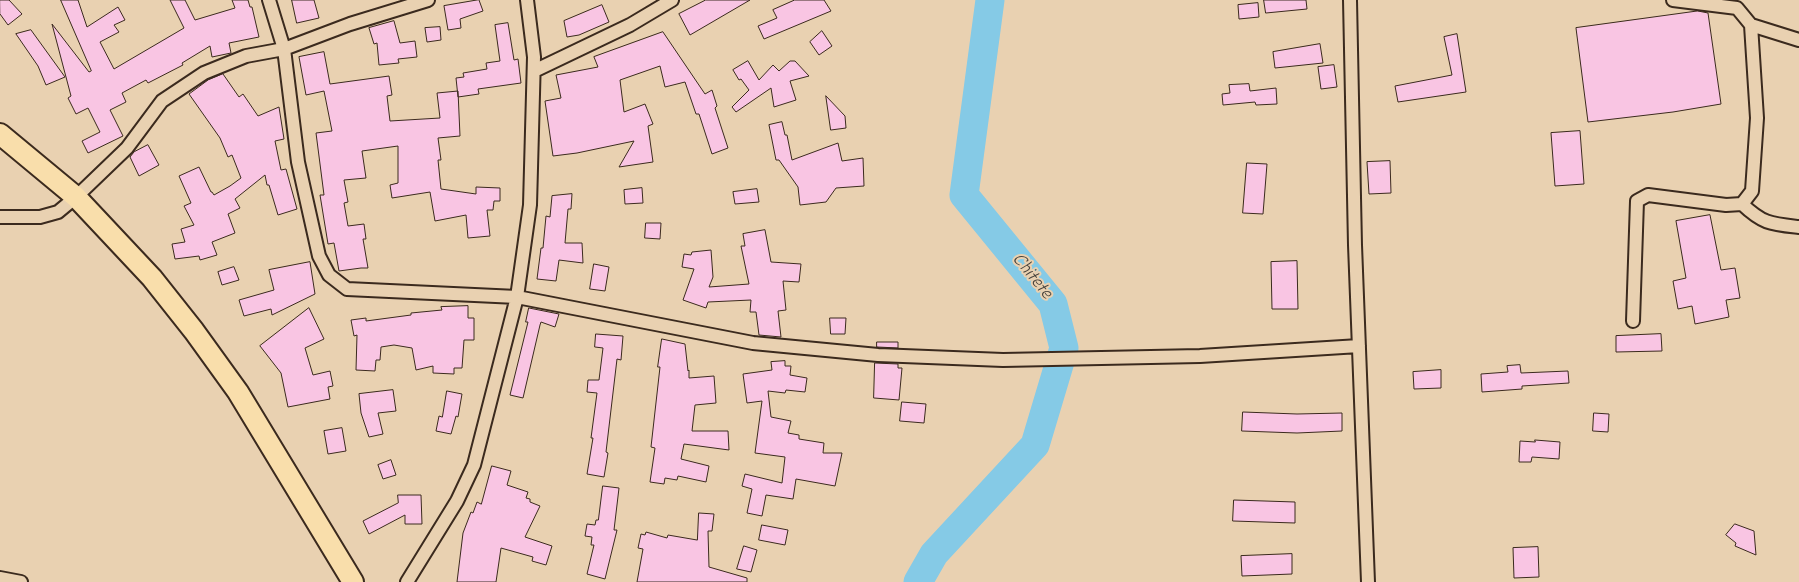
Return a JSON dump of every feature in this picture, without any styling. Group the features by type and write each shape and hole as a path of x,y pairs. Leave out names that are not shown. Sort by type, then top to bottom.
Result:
{"main road":[{"path":"0,134 76,197 152,278 238,392 353,582"}],"street":[{"path":"269,0 284,49 298,162 319,256 330,275 347,289 517,297 753,343 878,354 1003,360 1200,356 1359,346"},
{"path":"0,217 40,217 58,212 127,148 162,101 204,73 246,56 284,49 350,24 428,0"},
{"path":"407,582 457,501 474,465 517,297 530,205 534,57 526,0"},
{"path":"534,71 630,25 672,0"},
{"path":"1350,0 1355,245 1368,582"},
{"path":"1673,0 1736,4 1751,25 1757,118 1752,191 1742,204"},
{"path":"1751,25 1799,40"},
{"path":"1633,321 1637,201 1648,195 1726,205 1742,204 1757,218 1776,225 1799,227"},
{"path":"0,578 21,582"}],"building":[{"path":"0,0 9,0 22,14 8,25 0,14"},
{"path":"61,0 78,0 87,27 118,7 125,20 114,25 119,32 100,42 114,69 184,28 170,0 185,0 195,20 235,8 232,0 248,0 250,7 252,7 259,37 229,43 231,53 212,57 210,46 182,63 183,65 148,83 146,80 122,93 126,102 110,110 123,136 88,153 82,141 100,132 88,108 76,114 68,98 71,96 52,24 89,72 91,71"},
{"path":"292,0 314,0 319,18 297,23"},
{"path":"479,0 483,11 460,19 461,28 448,30 444,6"},
{"path":"706,0 750,0 690,35 679,14"},
{"path":"795,0 824,0 831,11 764,39 758,26 777,18 773,10"},
{"path":"1264,0 1306,0 1307,9 1266,13"},
{"path":"1258,3 1259,17 1239,19 1238,5"},
{"path":"602,5 609,22 579,35 567,37 564,21"},
{"path":"1698,11 1708,13 1721,104 1588,122 1576,28"},
{"path":"394,21 400,43 415,41 417,57 398,59 399,63 379,65 377,43 374,44 369,28"},
{"path":"508,23 514,60 518,59 521,83 478,89 479,94 458,97 456,78 464,77 463,73 487,69 486,63 500,61 495,25"},
{"path":"440,27 441,40 427,42 425,28"},
{"path":"31,30 65,77 46,85 38,66 16,34"},
{"path":"822,31 832,46 819,55 810,42"},
{"path":"663,32 705,94 712,90 717,106 715,108 728,148 712,154 699,114 696,114 685,82 665,87 660,66 620,80 624,112 645,104 653,124 648,126 653,162 619,167 634,141 553,156 545,101 561,98 556,75 598,67 594,57"},
{"path":"1457,34 1466,92 1398,102 1395,86 1452,75 1444,37"},
{"path":"1320,44 1323,63 1275,68 1273,52"},
{"path":"324,52 330,84 389,76 392,95 387,96 390,121 440,118 437,93 458,91 460,136 438,138 441,160 438,160 441,189 476,194 476,187 500,188 500,201 494,201 493,210 487,210 490,236 468,238 466,215 435,221 430,192 392,198 390,185 398,183 398,146 362,151 366,178 344,180 348,202 344,203 348,226 364,224 366,239 363,239 368,268 339,271 334,243 328,244 320,195 324,195 316,133 332,131 324,91 306,95 299,57"},
{"path":"748,61 759,80 773,65 779,71 790,61 795,61 809,76 790,81 796,100 774,107 771,88 736,112 732,107 749,90 741,79 739,80 733,70"},
{"path":"1334,65 1337,87 1321,89 1318,67"},
{"path":"223,74 239,97 243,94 258,116 279,107 284,139 275,141 281,170 286,169 297,209 278,215 265,175 235,199 240,208 228,214 235,233 212,242 217,255 200,260 199,256 175,259 172,244 185,242 181,229 194,225 184,206 191,203 179,176 199,167 214,195 241,178 232,155 228,157 220,138 189,94 208,80"},
{"path":"1249,84 1250,91 1276,88 1277,104 1256,105 1255,102 1223,105 1222,94 1230,93 1229,85"},
{"path":"826,96 845,116 846,128 831,130"},
{"path":"782,122 785,135 787,135 792,160 838,143 842,161 863,158 864,186 836,188 826,202 800,205 798,187 779,160 776,160 769,125"},
{"path":"1580,131 1584,184 1555,186 1551,133"},
{"path":"148,145 159,165 139,176 130,157 134,152"},
{"path":"1390,161 1391,193 1369,194 1367,162"},
{"path":"1247,163 1267,164 1263,214 1243,213"},
{"path":"642,188 643,203 625,204 624,190"},
{"path":"757,189 759,202 735,204 733,192"},
{"path":"572,194 571,209 568,209 565,243 582,243 583,263 559,260 556,281 537,279 541,248 543,248 546,216 550,217 552,196"},
{"path":"1710,215 1721,270 1735,268 1740,298 1726,300 1729,317 1695,324 1692,306 1678,309 1673,281 1686,278 1676,221"},
{"path":"646,223 661,223 660,239 645,238"},
{"path":"765,230 771,262 801,264 799,282 783,281 786,310 778,311 781,337 759,335 756,312 750,312 751,300 708,302 706,308 683,300 694,269 682,267 684,254 691,255 692,252 711,250 713,277 709,287 749,284 741,246 745,246 743,234"},
{"path":"1297,261 1298,309 1272,309 1271,262"},
{"path":"310,262 315,294 272,315 271,309 244,316 239,300 274,290 269,270"},
{"path":"594,264 609,267 605,291 590,289"},
{"path":"234,267 239,280 222,285 218,272"},
{"path":"468,306 468,318 474,318 474,340 464,340 462,368 454,368 454,374 433,373 433,366 416,370 412,348 394,345 381,347 380,360 376,360 375,371 356,370 357,335 354,336 351,320 366,318 366,321 442,310 441,307"},
{"path":"309,308 324,339 305,348 313,375 330,371 333,386 328,387 330,399 288,407 281,373 260,346"},
{"path":"529,308 559,314 555,327 541,322 523,398 510,395 528,322 526,322"},
{"path":"830,318 846,318 845,334 831,334"},
{"path":"596,334 623,336 621,360 617,359 604,477 587,474 593,438 591,438 597,393 587,392 588,380 599,380 603,348 595,347"},
{"path":"1661,334 1662,351 1616,352 1616,336"},
{"path":"662,339 685,344 689,378 714,376 716,403 695,405 692,431 728,431 729,450 684,444 681,459 709,466 706,482 678,476 677,480 665,478 664,484 650,482 655,448 651,447"},
{"path":"877,342 898,342 898,348 877,347"},
{"path":"785,361 785,366 791,366 790,375 807,378 805,392 786,390 785,393 768,391 771,417 791,421 788,433 799,435 799,439 824,443 823,453 842,453 835,486 796,479 793,499 766,495 762,516 747,513 752,489 742,486 745,474 782,483 785,457 755,453 762,401 747,403 743,374 772,370 771,362"},
{"path":"875,363 898,364 898,368 902,368 899,400 874,398"},
{"path":"1520,365 1521,373 1568,371 1569,383 1522,386 1522,389 1482,392 1481,374 1508,372 1507,366"},
{"path":"1441,370 1441,388 1414,389 1413,372"},
{"path":"393,390 396,411 378,413 383,434 369,437 361,413 359,394"},
{"path":"447,391 462,394 458,417 456,416 451,434 436,431 439,416 442,417"},
{"path":"902,402 926,404 924,423 900,421"},
{"path":"1243,412 1342,413 1342,431 1297,433 1242,431"},
{"path":"1594,413 1609,414 1608,432 1593,431"},
{"path":"342,428 346,451 328,454 324,431"},
{"path":"1535,440 1560,442 1559,459 1532,457 1531,462 1519,462 1520,441 1535,442"},
{"path":"391,460 396,475 383,479 378,465"},
{"path":"492,466 511,471 507,485 528,492 526,498 540,506 525,537 552,546 546,565 532,561 533,557 501,548 496,582 457,582 463,533 477,502 481,504"},
{"path":"603,486 619,488 614,530 617,530 605,579 587,574 594,545 591,545 592,537 585,536 587,524 595,525 596,520 598,520"},
{"path":"398,495 421,495 422,524 405,524 405,515 369,534 363,521 398,503"},
{"path":"1234,500 1295,502 1295,523 1233,521"},
{"path":"699,513 714,514 712,531 708,531 709,567 747,578 747,582 637,582 643,549 638,548 641,534 645,535 646,532 667,538 668,535 697,540"},
{"path":"1735,524 1754,531 1756,555 1735,546 1736,543 1726,535"},
{"path":"762,525 788,530 785,545 759,540"},
{"path":"744,546 757,550 751,572 737,569"},
{"path":"1538,547 1539,577 1514,578 1513,548"},
{"path":"1292,554 1292,574 1242,576 1241,556"}],"waterway":[{"name":"Chitete","path":"918,582 934,554 1035,445 1064,348 1053,304 964,195 990,0"}]}
